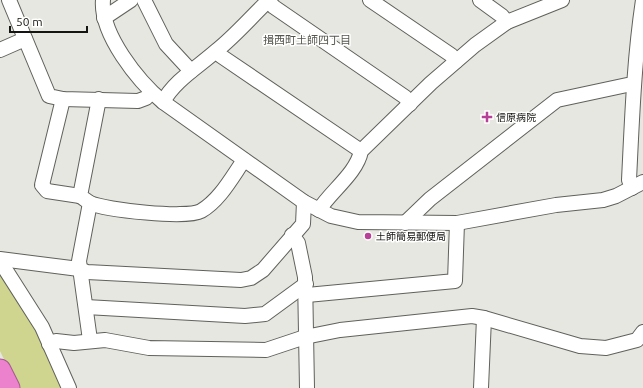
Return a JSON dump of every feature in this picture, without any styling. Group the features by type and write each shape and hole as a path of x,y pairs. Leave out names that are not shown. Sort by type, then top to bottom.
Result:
{"highway":[{"path":"0,370 9,388"}],"street":[{"path":"9,0 49,96 63,99 138,101 146,98 152,92"},
{"path":"103,0 102,11 104,18 121,54 136,75 152,92 163,102 304,202 325,213 358,222 457,223 556,205 603,200 638,185"},
{"path":"104,18 132,0"},
{"path":"144,0 166,44 191,71"},
{"path":"163,102 166,96 191,71 217,51 269,0 280,11 405,97 410,104"},
{"path":"370,0 451,55 456,61"},
{"path":"480,0 502,16 507,22"},
{"path":"0,260 80,269 87,272 241,280 251,278 263,270 303,224 325,213 338,188 360,158 361,151 367,147 382,129 456,61 507,22 562,0"},
{"path":"638,185 630,180 634,85 643,0"},
{"path":"0,50 25,38"},
{"path":"217,51 221,56 361,151"},
{"path":"405,223 430,199 557,100 627,85 634,85"},
{"path":"63,99 42,185 46,191 146,213 184,215 200,212 216,199 244,160"},
{"path":"90,340 79,261 85,199 99,99"},
{"path":"303,224 304,202"},
{"path":"86,308 245,316 265,314 306,290 455,281 457,223"},
{"path":"292,235 298,243 306,290 305,337 308,388"},
{"path":"0,260 42,327 69,388"},
{"path":"50,344 56,341 74,342 105,340 149,348 251,351 266,350 305,337 340,330 472,316 484,318 580,346 606,348 637,340 643,332"},
{"path":"481,388 484,318"}],"green space":[{"path":"0,271 42,338 65,388 18,388 0,351"}],"place":[{"name":"信原病院","path":"487,117"},
{"name":"土師簡易郵便局","path":"368,236"}],"district":[{"name":"揖西町土師四丁目","path":"307,40"}]}
